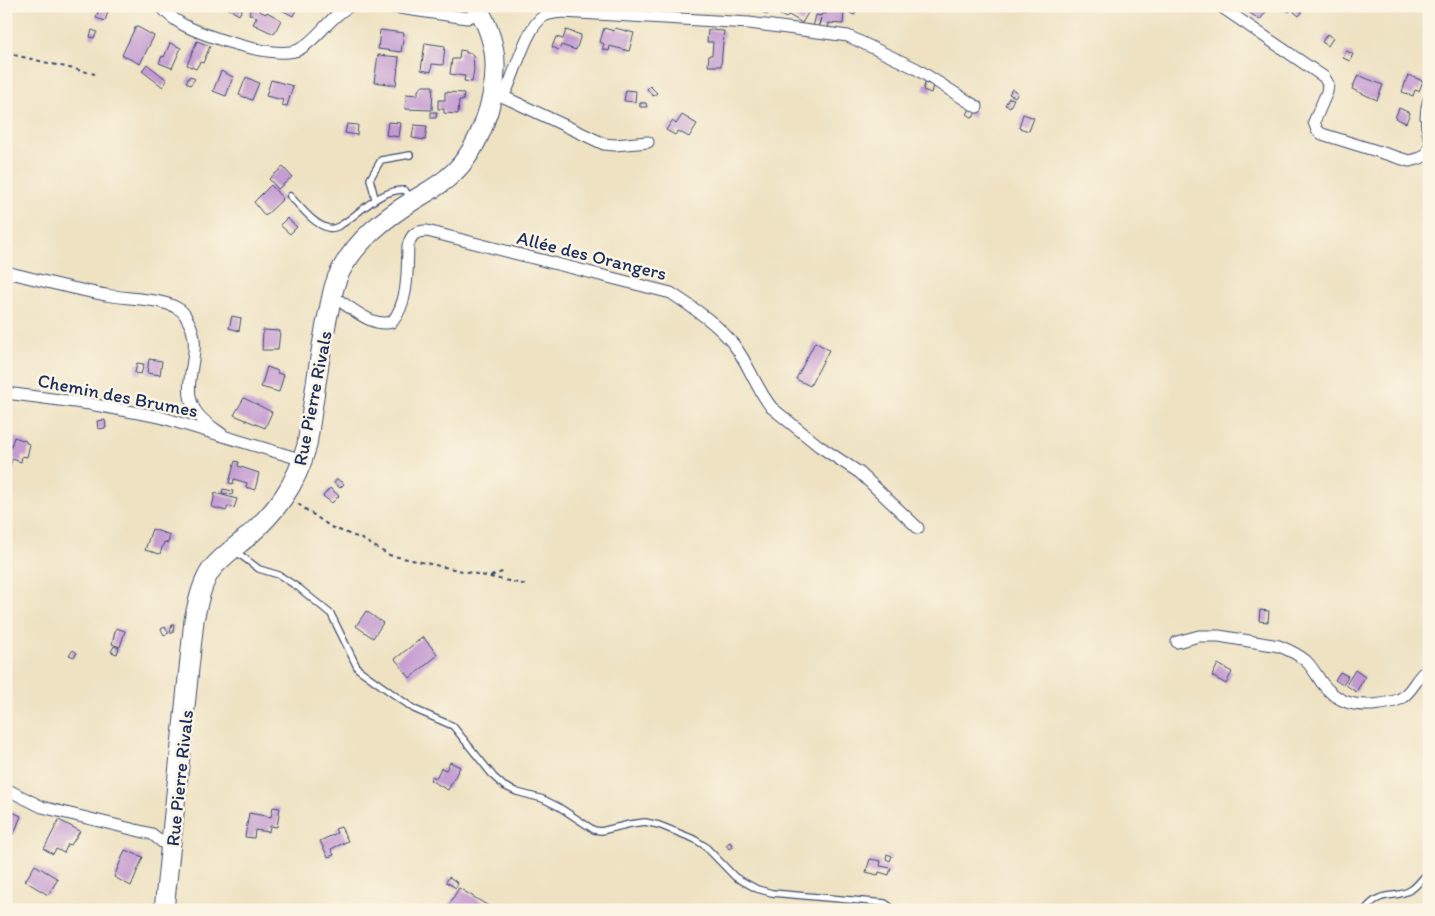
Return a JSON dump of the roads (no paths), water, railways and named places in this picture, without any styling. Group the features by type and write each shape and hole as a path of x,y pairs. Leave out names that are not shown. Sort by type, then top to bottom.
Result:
{"main road":[{"name":"Rue Pierre Rivals","path":"164,910 172,850 194,620 201,591 212,570 271,514 286,496 303,460 326,326 332,296 340,271 367,234 383,221 451,176 463,164 479,137 497,98 496,63 490,32 479,9"}],"street":[{"path":"161,6 182,24 224,40 276,53 299,49 324,28 340,11 350,6"},
{"path":"386,6 467,18 479,9"},
{"path":"1220,6 1324,77 1328,84 1327,92 1314,122 1317,130 1322,134 1409,161 1422,159 1428,152 1429,147"},
{"path":"648,142 604,144 497,98 516,69 529,34 537,22 550,14 563,12 749,23 848,36 914,68 977,107"},
{"path":"1429,99 1425,111 1429,136"},
{"name":"Allée des Orangers","path":"332,296 361,315 380,324 392,322 399,314 404,296 410,238 419,230 671,293 702,314 733,344 772,408 819,446 860,473 918,528"},
{"name":"Chemin des Brumes","path":"6,272 106,295 160,302 178,308 191,324 195,343 194,361 189,381 191,402 201,418 224,435"},
{"name":"Chemin des Brumes","path":"6,393 90,404 160,417 303,460"},
{"path":"1177,642 1199,636 1219,636 1279,646 1306,661 1322,683 1333,694 1355,705 1380,704 1399,699 1414,686 1422,674 1429,668"},
{"path":"6,789 42,807 152,834 172,850"}],"lane":[{"path":"375,198 370,179 381,160 410,154"},
{"path":"290,196 318,224 334,229 341,226 375,198 396,190 405,190 412,201"},
{"path":"233,549 259,569 279,575 299,588 331,614 358,669 414,709 453,726 494,777 504,786 551,803 594,830 601,831 645,822 685,835 706,846 735,877 757,889 772,894 885,903 895,910"},
{"path":"1365,910 1377,898 1412,889 1429,872"}]}
